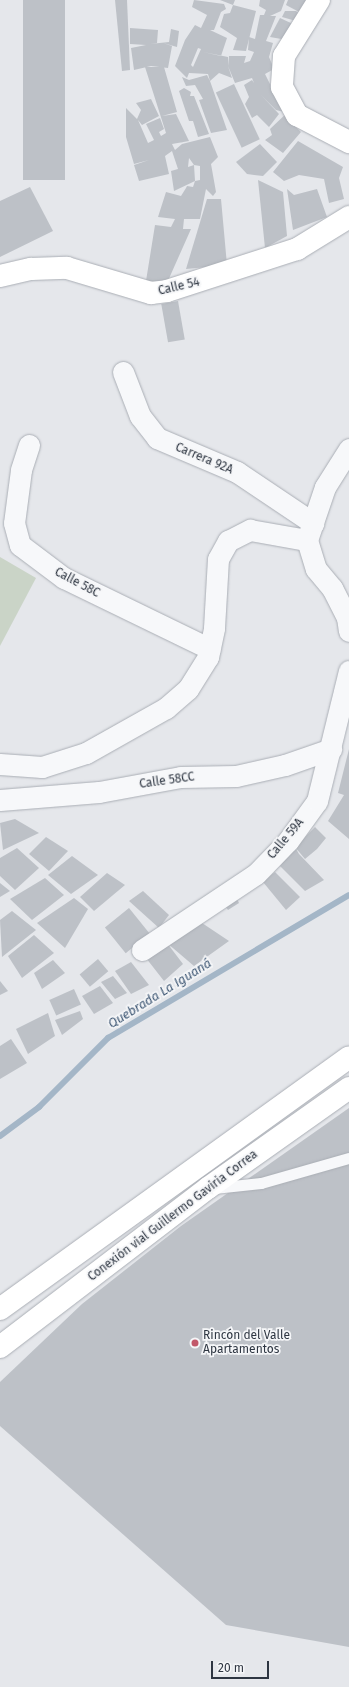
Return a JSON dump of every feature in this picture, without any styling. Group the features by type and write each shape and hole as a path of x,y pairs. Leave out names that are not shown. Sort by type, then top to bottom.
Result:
{"main road":[{"path":"319,0 284,56 282,87 297,115 349,142"},
{"name":"Calle 54","path":"0,276 31,269 67,268 151,293 167,291 298,249 349,217"},
{"name":"Conexión vial Guillermo Gaviria Correa","path":"0,1310 349,1057"},
{"name":"Conexión vial Guillermo Gaviria Correa","path":"0,1347 208,1188 349,1088"}],"street":[{"name":"Carrera 92A","path":"123,372 140,416 157,438 237,472 310,531"},
{"name":"Calle 58C","path":"29,445 21,470 14,523 20,546 64,578 210,649"},
{"path":"349,449 325,487 310,531 316,569 332,588 347,617 349,631"},
{"path":"0,764 42,767 116,739 166,708 188,689 210,649 218,559 228,541 250,530 310,531"},
{"name":"Calle 59A","path":"142,950 256,874 288,841 317,801 349,671"},
{"name":"Calle 58CC","path":"0,800 99,792 181,777 236,776 285,765 331,749"}],"lane":[{"path":"208,1188 261,1183 349,1158"}],"shaded area":[{"path":"0,557 36,578 0,646"}],"building":[{"path":"23,0 65,0 65,180 23,180"},
{"path":"115,0 127,0 130,70 122,71"},
{"path":"194,0 224,4 226,9 221,12 214,30 210,30 227,38 221,56 228,57 228,66 232,78 219,73 210,81 208,74 189,73 187,78 175,66 185,40 195,25 201,28 207,15 192,7","holes":["198,48 201,49 193,67 191,65"]},
{"path":"220,0 235,0 233,5"},
{"path":"260,0 285,0 281,11 270,16 276,16 266,41 273,43 269,57 274,69 265,74 284,112 276,110 261,95 279,114 269,127 257,115 252,118 245,104 249,97 244,85 252,80 254,83 252,78 235,83 228,66 229,56 246,56 244,63 250,61 254,52 248,50 249,37 255,39 260,15 264,15 266,10 259,6"},
{"path":"288,0 310,0 301,13 286,5"},
{"path":"233,5 256,11 246,51 233,50 237,38 220,27 224,14 230,13"},
{"path":"285,11 296,11 300,14 296,21 282,17"},
{"path":"280,18 293,24 287,40 270,37"},
{"path":"130,28 158,30 157,43 150,44 169,42 171,29 179,31 177,47 163,43 172,46 168,68 151,66 134,70 131,48 146,45 130,44"},
{"path":"145,67 164,67 177,112 162,116 176,114 189,141 172,144 175,150 182,144 210,137 218,157 211,164 216,192 213,196 206,189 200,219 184,219 183,229 191,229 167,283 146,281 155,225 171,227 175,219 158,217 166,192 181,196 187,186 193,187 195,181 174,191 171,171 178,169 172,151 165,156 169,174 139,181 134,165 149,160 134,164 126,137 126,108 137,119 141,110 136,103 151,99 159,116 142,125 138,120 148,143 154,140 146,124 160,118 164,129 159,132 161,136 166,133","holes":["189,158 194,165 188,167","194,165 200,166 200,180 195,181"]},
{"path":"207,75 227,130 211,133 199,100 203,99 195,85 186,86 182,77 189,80"},
{"path":"234,84 260,139 242,148 216,92"},
{"path":"184,88 191,92 190,96 194,96 209,134 198,137 193,121 189,121 179,91"},
{"path":"290,110 289,120 301,132 283,153 265,140 272,135 270,129"},
{"path":"298,141 343,167 339,178 344,199 329,203 324,179 299,175 284,181 273,172"},
{"path":"260,144 277,162 263,176 247,174 236,162"},
{"path":"258,180 283,192 287,236 265,248"},
{"path":"30,187 53,231 0,257 0,201"},
{"path":"287,189 294,195 317,189 327,217 293,230"},
{"path":"207,199 221,199 227,265 186,269"},
{"path":"178,301 185,339 168,342 161,304"},
{"path":"349,749 349,839 328,821 344,795 338,793"},
{"path":"15,819 39,833 3,850 0,823"},
{"path":"315,827 326,838 317,849 305,859 295,847"},
{"path":"46,837 68,851 49,871 29,854"},
{"path":"295,847 299,854 324,880 305,891 280,866"},
{"path":"17,848 39,868 15,890 0,876 0,858"},
{"path":"72,856 98,875 71,894 48,875"},
{"path":"275,872 300,897 286,910 263,882"},
{"path":"107,873 125,885 94,911 80,897"},
{"path":"45,878 64,895 32,920 10,899"},
{"path":"0,883 10,891 0,897"},
{"path":"143,891 169,915 159,928 129,901"},
{"path":"235,895 239,903 228,910 222,902"},
{"path":"74,898 88,909 65,948 37,923"},
{"path":"129,908 150,934 126,953 105,928"},
{"path":"12,911 36,930 2,957 0,920"},
{"path":"196,919 229,941 194,966 167,943 183,964 164,981 146,958"},
{"path":"34,935 54,953 22,978 8,956"},
{"path":"98,959 108,971 90,987 80,974"},
{"path":"53,960 65,973 42,989 34,973"},
{"path":"131,962 149,985 131,994 115,971"},
{"path":"113,976 127,993 115,999 101,982"},
{"path":"0,981 8,991 0,995"},
{"path":"100,986 113,1003 94,1014 82,996"},
{"path":"74,989 81,1005 56,1016 49,1000"},
{"path":"80,1011 83,1019 62,1035 55,1020"},
{"path":"48,1013 55,1036 28,1054 16,1029"},
{"path":"11,1039 27,1063 0,1079 0,1046"},
{"name":"Rincón del Valle Apartamentos","path":"349,1108 349,1647 226,1625 0,1426 0,1382 82,1304 181,1226"}],"waterway":[{"name":"Quebrada La Iguaná","path":"0,1136 39,1107 108,1038 349,895"}],"place":[{"name":"Rincón del Valle Apartamentos","path":"195,1343"}]}
